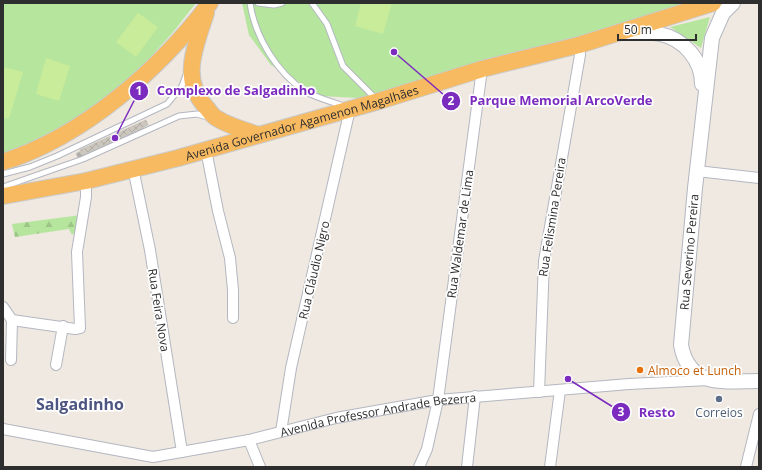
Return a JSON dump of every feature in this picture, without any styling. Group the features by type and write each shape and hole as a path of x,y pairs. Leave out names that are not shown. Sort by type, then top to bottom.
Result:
{"highway":[{"name":"Avenida Governador Agamenon Magalhães","path":"3,196 86,181 206,150 378,101 482,69 579,45 713,3"},
{"path":"210,4 191,59 191,78 193,87 204,106 217,119 258,135"},
{"path":"3,162 26,154 50,143 80,125 114,101 179,41 210,4"}],"main road":[{"name":"Rua Severino Pereira","path":"708,380 699,376 687,364 682,355 681,346 697,171 712,38 723,13 733,3"},
{"name":"Rua Severino Pereira","path":"620,32 668,36 685,47 694,57 702,74 703,112"},
{"name":"Avenida Professor Andrade Bezerra","path":"708,380 759,381"}],"street":[{"name":"Rua Felismina Pereira","path":"539,392 544,261 580,55 579,45"},
{"name":"Rua Waldemar de Lima","path":"419,467 427,449 438,400 482,69"},
{"name":"Rua Cláudio Nigro","path":"280,432 291,368 350,109"},
{"path":"206,150 218,211 230,258 233,290 233,318"},
{"name":"Rua Feira Nova","path":"133,168 150,250 182,452"},
{"path":"697,171 759,178"},
{"path":"12,320 79,328 81,326 77,252 86,197 86,181"},
{"path":"3,306 12,320 11,360"},
{"path":"56,365 63,326"},
{"name":"Avenida Professor Andrade Bezerra","path":"3,429 152,458 249,440 336,418 438,400 629,384 708,380"},
{"path":"550,467 560,390"},
{"path":"467,467 475,396"},
{"path":"746,467 759,414"},
{"path":"249,440 260,467"}],"lane":[{"path":"250,3 255,26 277,65 308,92 350,109"},
{"path":"258,3 274,5 282,3"},
{"path":"312,3 327,24 343,66 378,101"},
{"path":"3,174 30,167 58,156 167,104 182,86 191,59"},
{"path":"3,188 83,159 179,116 197,114 217,119"}],"green space":[{"path":"3,3 196,3 174,31 141,68 86,121 3,161"},
{"path":"242,3 700,3 566,40 375,99 321,96 271,65 249,35"},
{"path":"361,3 392,3 383,34 355,26"},
{"path":"138,13 158,27 136,57 116,42"},
{"path":"710,17 701,48 670,27"},
{"path":"46,58 70,66 59,101 36,94"},
{"path":"3,67 23,72 9,119 3,118"},
{"path":"81,215 78,230 72,235 69,229 15,237 12,224"}],"building":[{"path":"146,120 148,125 82,155 80,150"}],"place":[{"name":"Parque Memorial ArcoVerde","path":"394,52"},
{"name":"Complexo de Salgadinho","path":"115,138"},
{"name":"Almoco et Lunch","path":"640,370"},
{"name":"Resto","path":"568,379"},
{"name":"Correios","path":"719,399"}],"district":[{"name":"Salgadinho","path":"80,404"}]}
